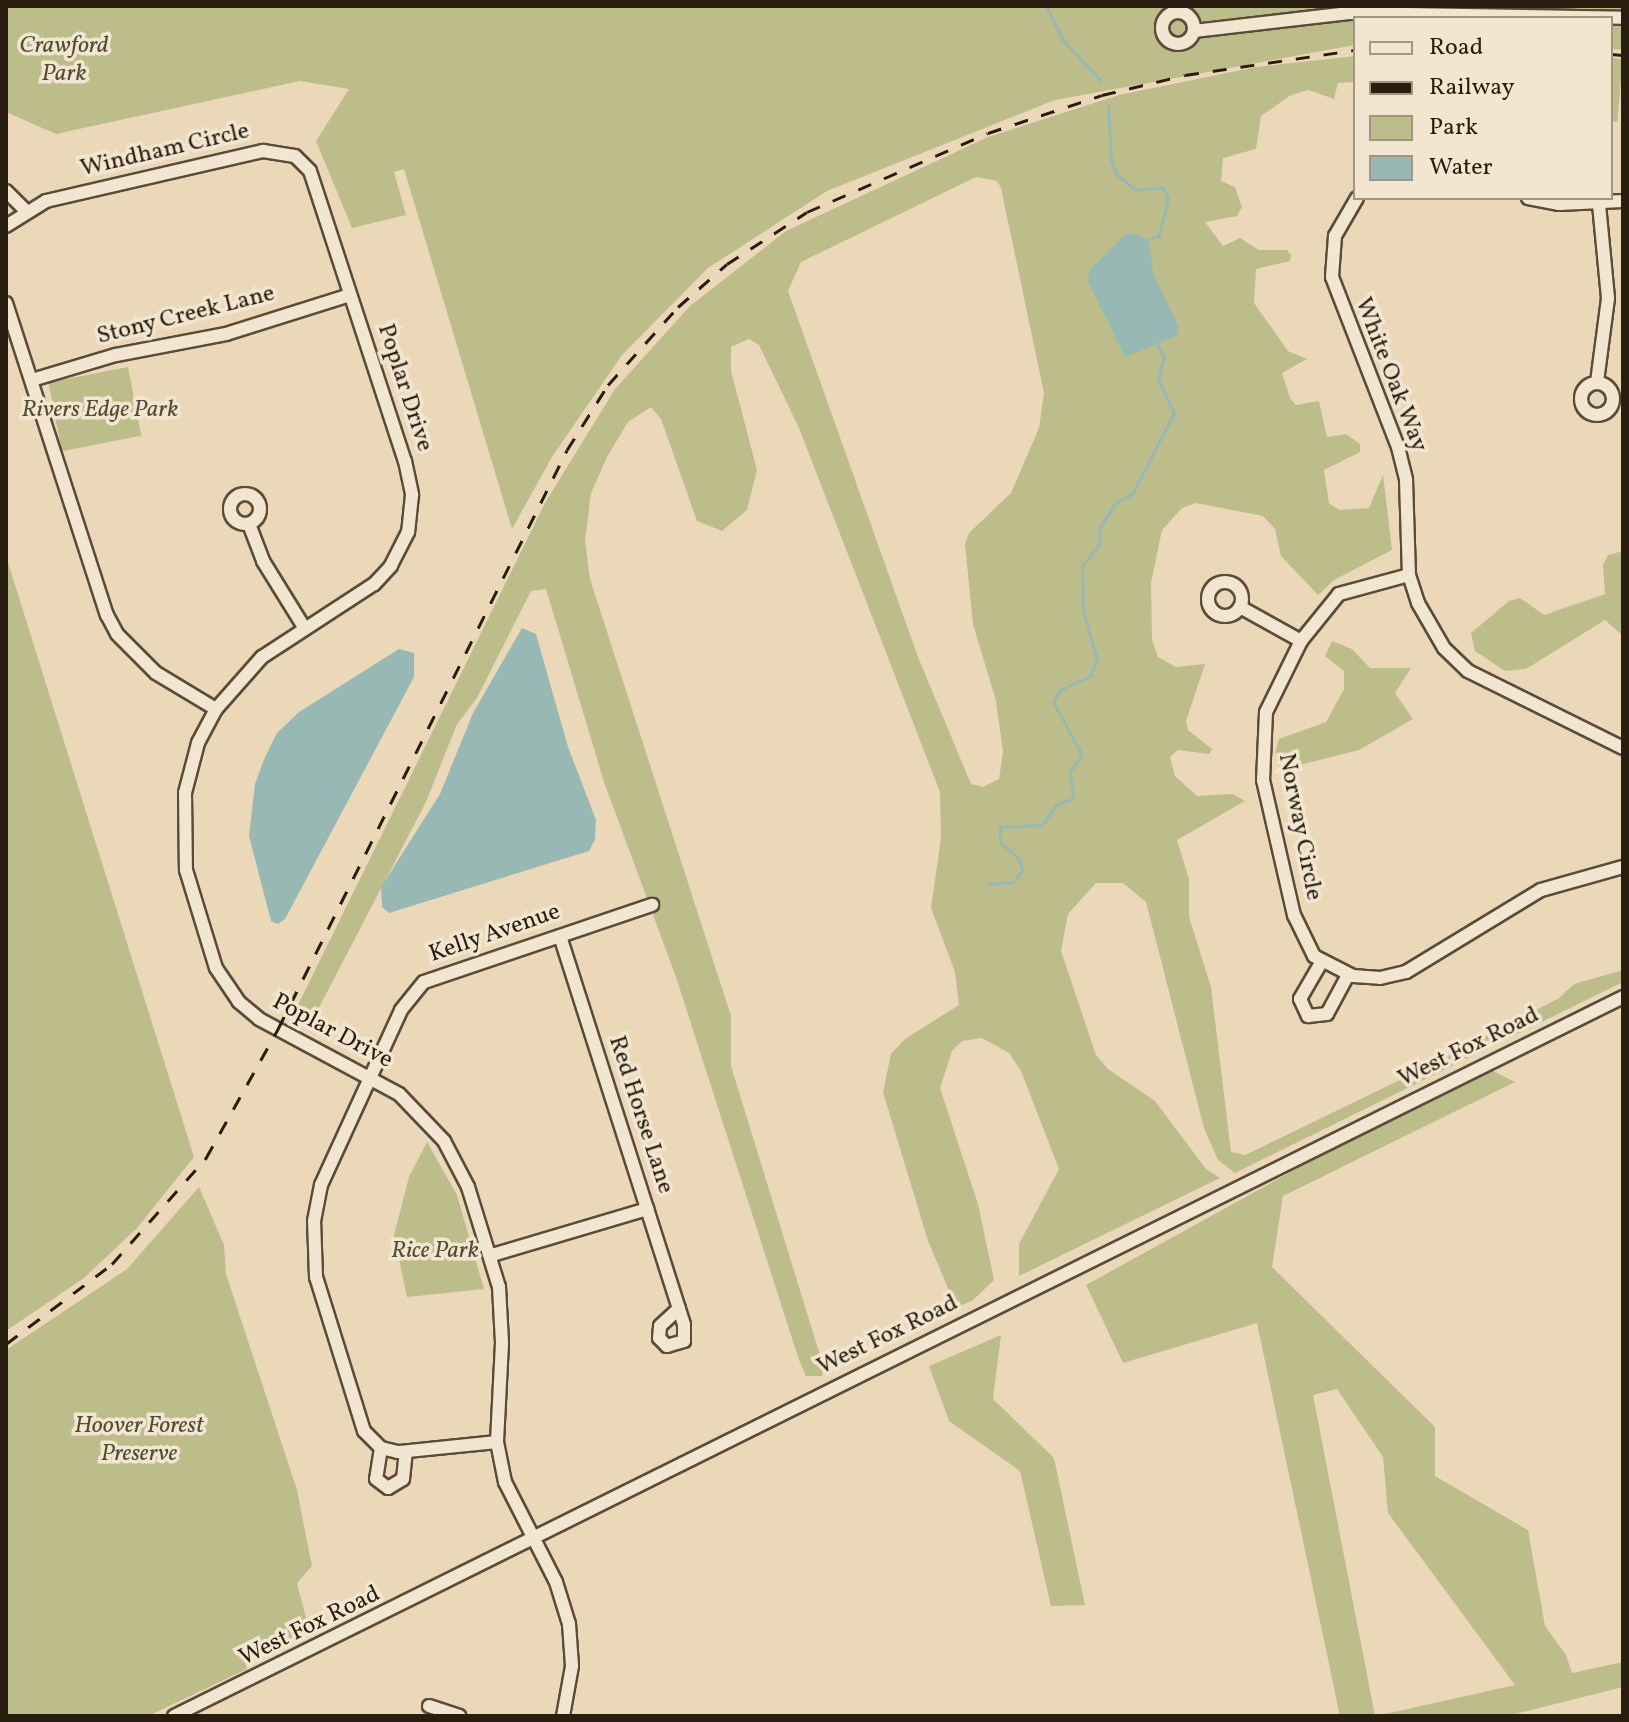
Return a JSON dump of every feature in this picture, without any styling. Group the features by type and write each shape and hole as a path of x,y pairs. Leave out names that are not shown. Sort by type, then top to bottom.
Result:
{"street":[{"path":"1194,31 1349,13 1553,16"},
{"name":"Windham Circle","path":"6,226 25,210 263,151 295,156 310,171"},
{"name":"Poplar Drive","path":"310,171 405,461 411,511 402,550 383,576 254,664 216,709 193,757 183,828 186,870 216,968 231,994 259,1019 370,1076 413,1106 444,1141 468,1187 492,1255 502,1316 497,1442 505,1482 534,1539 569,1624 572,1666 563,1716"},
{"path":"6,191 25,210"},
{"name":"White Oak Way","path":"1356,200 1335,236 1330,266 1336,298 1398,447 1406,480 1409,575 1428,624 1468,671 1623,748"},
{"path":"1552,200 1599,204 1623,201"},
{"path":"1597,382 1608,298 1599,204"},
{"name":"Stony Creek Lane","path":"32,380 116,355 226,334 350,295"},
{"path":"6,303 98,598 117,634 156,673 216,709"},
{"path":"249,524 263,561 304,627"},
{"name":"Norway Circle","path":"1409,575 1339,594 1301,641 1266,712 1263,780 1301,938 1322,961 1348,975 1380,978 1406,972 1541,890 1623,867"},
{"path":"1240,607 1301,641"},
{"name":"Kelly Avenue","path":"381,1448 360,1424 320,1296 313,1240 329,1159 401,1010 424,982 652,905"},
{"name":"Red Horse Lane","path":"560,936 679,1308"},
{"path":"1322,961 1300,999 1308,1016 1327,1014 1348,975"},
{"name":"West Fox Road","path":"174,1716 1623,997"},
{"path":"492,1255 647,1209"},
{"path":"406,1452 403,1479 388,1488 376,1479 381,1448 406,1452 497,1442"},
{"path":"429,1706 459,1716"}],"green space":[{"name":"Crawford Park","path":"6,6 1623,6 1623,50 1613,49 1613,16 1353,16 1353,45 1055,100 827,191 708,268 622,355 552,457 512,529 404,169 394,172 406,215 352,228 316,141 349,89 300,81 56,134 6,112"},
{"path":"1353,56 1353,82 1338,83 1334,99 1309,90 1291,95 1261,116 1256,149 1223,158 1221,181 1235,187 1242,207 1237,216 1205,222 1223,246 1240,238 1259,250 1287,250 1291,255 1290,261 1256,269 1254,303 1288,351 1307,359 1282,373 1290,398 1296,405 1319,401 1327,437 1346,434 1360,444 1360,452 1324,470 1329,503 1339,510 1369,508 1383,475 1392,550 1334,580 1318,595 1281,556 1275,529 1263,516 1196,503 1182,508 1162,530 1151,583 1152,640 1158,657 1176,667 1205,664 1186,721 1188,730 1212,749 1209,754 1178,750 1170,757 1175,776 1197,796 1233,794 1245,801 1177,840 1189,879 1189,917 1211,987 1231,1152 1245,1155 1437,1062 1559,998 1574,984 1623,970 1623,982 1235,1173 1218,1160 1204,1128 1146,902 1123,883 1096,883 1068,914 1061,951 1096,1055 1108,1069 1155,1101 1206,1169 1220,1178 1019,1276 1019,1244 1059,1169 1021,1071 1009,1053 982,1038 962,1041 952,1051 940,1088 978,1204 994,1280 972,1301 956,1307 928,1241 883,1092 891,1054 905,1039 959,1005 955,972 931,908 941,838 940,792 799,428 759,345 749,339 731,347 731,371 757,470 747,510 722,531 697,521 661,419 651,407 628,422 607,457 591,493 585,541 590,579 731,1016 731,1066 823,1365 822,1376 806,1376 676,977 604,782 546,589 531,591 477,698 457,724 426,802 311,1023 293,1015 545,503 615,389 690,306 786,231 988,137 1119,95 1256,67","holes":["976,177 997,181 1044,393 1039,428 1011,493 969,533 965,544 973,624 996,701 1003,752 999,779 983,787 971,784 918,657 788,291 801,262"]},
{"path":"1613,58 1623,59 1617,122 1613,121"},
{"name":"Rivers Edge Park","path":"128,367 141,436 62,451 48,382"},
{"path":"1623,551 1623,636 1605,620 1526,669 1505,671 1475,651 1471,633 1509,601 1520,598 1544,615 1605,594 1603,565 1608,555"},
{"path":"6,556 194,1157 137,1228 84,1278 6,1331"},
{"path":"1332,641 1352,649 1370,668 1411,668 1395,693 1413,719 1359,750 1280,770 1275,753 1279,739 1326,722 1344,689 1344,671 1325,656"},
{"path":"1483,1066 1515,1082 1283,1196 1272,1267 1435,1427 1435,1476 1528,1530 1545,1626 1566,1655 1572,1673 1623,1662 1623,1687 1507,1716 1376,1716 1515,1685 1388,1513 1383,1457 1337,1389 1313,1395 1375,1716 1340,1716 1257,1323 1123,1363 1086,1285"},
{"name":"Rice Park","path":"427,1142 457,1195 484,1289 407,1297 394,1235 409,1177"},
{"name":"Hoover Forest Preserve","path":"199,1187 224,1245 226,1274 297,1490 312,1566 297,1583 309,1629 246,1664 247,1669 148,1716 6,1716 6,1350 127,1269"},
{"path":"1001,1335 993,1399 1054,1458 1085,1605 1051,1606 1020,1471 949,1421 929,1366"}],"water":[{"path":"1126,234 1141,235 1150,245 1153,273 1179,327 1177,336 1125,357 1088,282 1089,270"},
{"path":"522,628 536,634 568,747 596,820 595,840 589,851 389,913 382,907 381,887 440,794 473,713"},
{"path":"399,649 414,653 414,677 285,919 278,924 271,921 249,836 255,784 265,757 277,733 299,712"}],"waterway":[{"path":"1046,6 1062,39 1100,80"},
{"path":"1108,105 1111,161 1116,174 1136,190 1163,187 1168,199 1159,236 1145,240"},
{"path":"987,884 1013,882 1022,871 1020,860 1000,842 1000,827 1042,825 1056,805 1073,798 1070,772 1082,755 1053,702 1060,690 1090,676 1097,659 1083,611 1082,566 1099,545 1100,528 1115,503 1132,494 1174,413 1158,379 1164,357 1157,343"}],"railway":[{"path":"6,1344 112,1264 206,1158 278,1029 567,450 608,385 678,307 727,264 807,212 988,133 1102,95 1185,75 1353,50"},
{"path":"1613,54 1623,55"}]}
